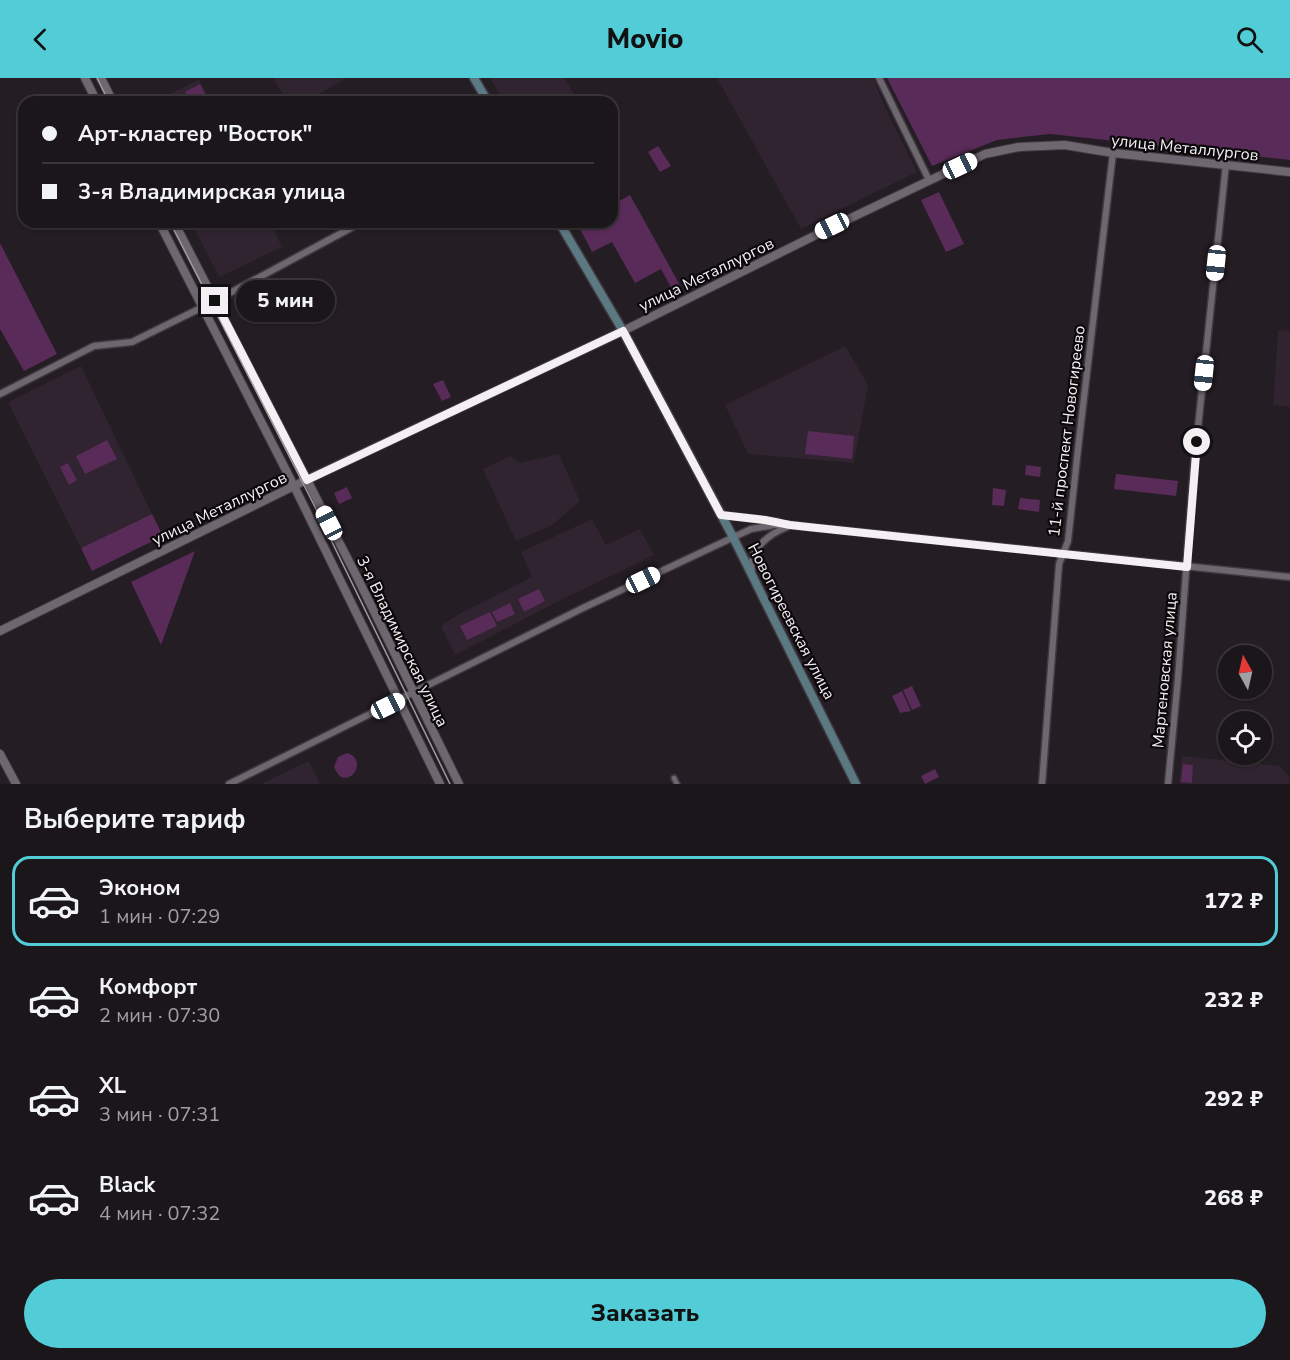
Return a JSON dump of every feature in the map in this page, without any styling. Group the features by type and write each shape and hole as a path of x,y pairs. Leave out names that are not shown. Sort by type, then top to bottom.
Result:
{"main road":[{"path":"474,78 484,96"},
{"name":"Новогиреевская улица","path":"563,228 623,331 733,537 856,784"}],"street":[{"path":"85,78 94,96"},
{"path":"101,78 110,96"},
{"path":"879,78 929,180"},
{"name":"улица Металлургов","path":"0,631 294,486 623,331 696,293 985,154 1012,147 1065,145 1113,153 1290,172"},
{"name":"11-й проспект Новогиреево","path":"1042,784 1059,564 1068,541 1113,153"},
{"name":"Мартеновская улица","path":"1167,784 1179,678 1194,465 1226,164"},
{"name":"3-я Владимирская улица","path":"162,228 294,486 440,784"},
{"name":"3-я Владимирская улица","path":"177,228 379,621 459,784"},
{"path":"0,394 94,346 132,342 215,301 351,228"},
{"path":"721,515 790,525 1290,578"},
{"path":"229,784 583,608 733,537 751,529 790,525"},
{"path":"753,577 752,558 758,549 778,530 790,525"},
{"path":"0,754 16,784"},
{"path":"674,778 676,784"}],"shaded area":[{"path":"273,78 346,78 316,96 284,96"},
{"path":"490,78 564,78 574,94 571,96 500,96"},
{"path":"717,78 873,78 917,172 801,229"},
{"path":"887,78 1290,78 1290,160 1050,134 997,140 932,166"},
{"path":"199,79 208,96 166,96"},
{"path":"200,84 206,96 187,96 185,92"},
{"path":"658,146 671,166 660,172 648,152"},
{"path":"939,192 964,244 946,252 921,200"},
{"path":"630,195 681,287 673,291 661,269 635,283 612,242 592,252 580,228 618,228 618,202"},
{"path":"194,228 273,228 282,247 219,277"},
{"path":"0,243 57,354 24,371 0,329"},
{"path":"1278,330 1290,331 1290,407 1273,405"},
{"path":"845,346 868,385 854,463 748,454 725,405"},
{"path":"81,366 152,514 81,548 8,402"},
{"path":"443,380 451,397 442,401 433,384"},
{"path":"808,431 854,436 852,459 805,454"},
{"path":"107,440 117,459 85,474 76,456"},
{"path":"559,454 580,501 552,525 516,541 483,469 510,456 520,463"},
{"path":"68,463 77,480 69,485 60,467"},
{"path":"1026,465 1041,467 1040,477 1025,475"},
{"path":"1116,474 1178,481 1176,496 1114,489"},
{"path":"347,487 352,498 339,504 334,493"},
{"path":"993,488 1006,490 1004,506 992,505"},
{"path":"1020,498 1040,500 1039,512 1018,509"},
{"path":"152,514 163,536 92,571 81,548"},
{"path":"592,519 606,545 640,529 654,555 455,655 441,626 459,614 532,577 521,552"},
{"path":"195,551 161,645 131,582"},
{"path":"539,589 545,601 524,612 518,599"},
{"path":"510,603 515,614 497,622 492,612"},
{"path":"490,612 497,626 467,640 460,626"},
{"path":"912,686 921,706 912,710 903,690"},
{"path":"902,691 911,711 900,713 892,696"},
{"path":"347,753 354,757 357,766 351,776 345,778 338,775 334,767 338,757"},
{"path":"1182,756 1218,760 1218,765 1280,766 1290,778 1289,784 1179,784"},
{"path":"309,761 320,784 261,784 300,765"},
{"path":"1183,764 1193,765 1192,783 1181,782"},
{"path":"935,769 939,777 925,784 921,776"}],"tram line":[{"path":"97,78 106,96"},
{"path":"173,228 313,503 450,784"}],"route":[{"path":"215,301 307,480 623,331 721,515 790,525 1187,567 1197,442"}]}
